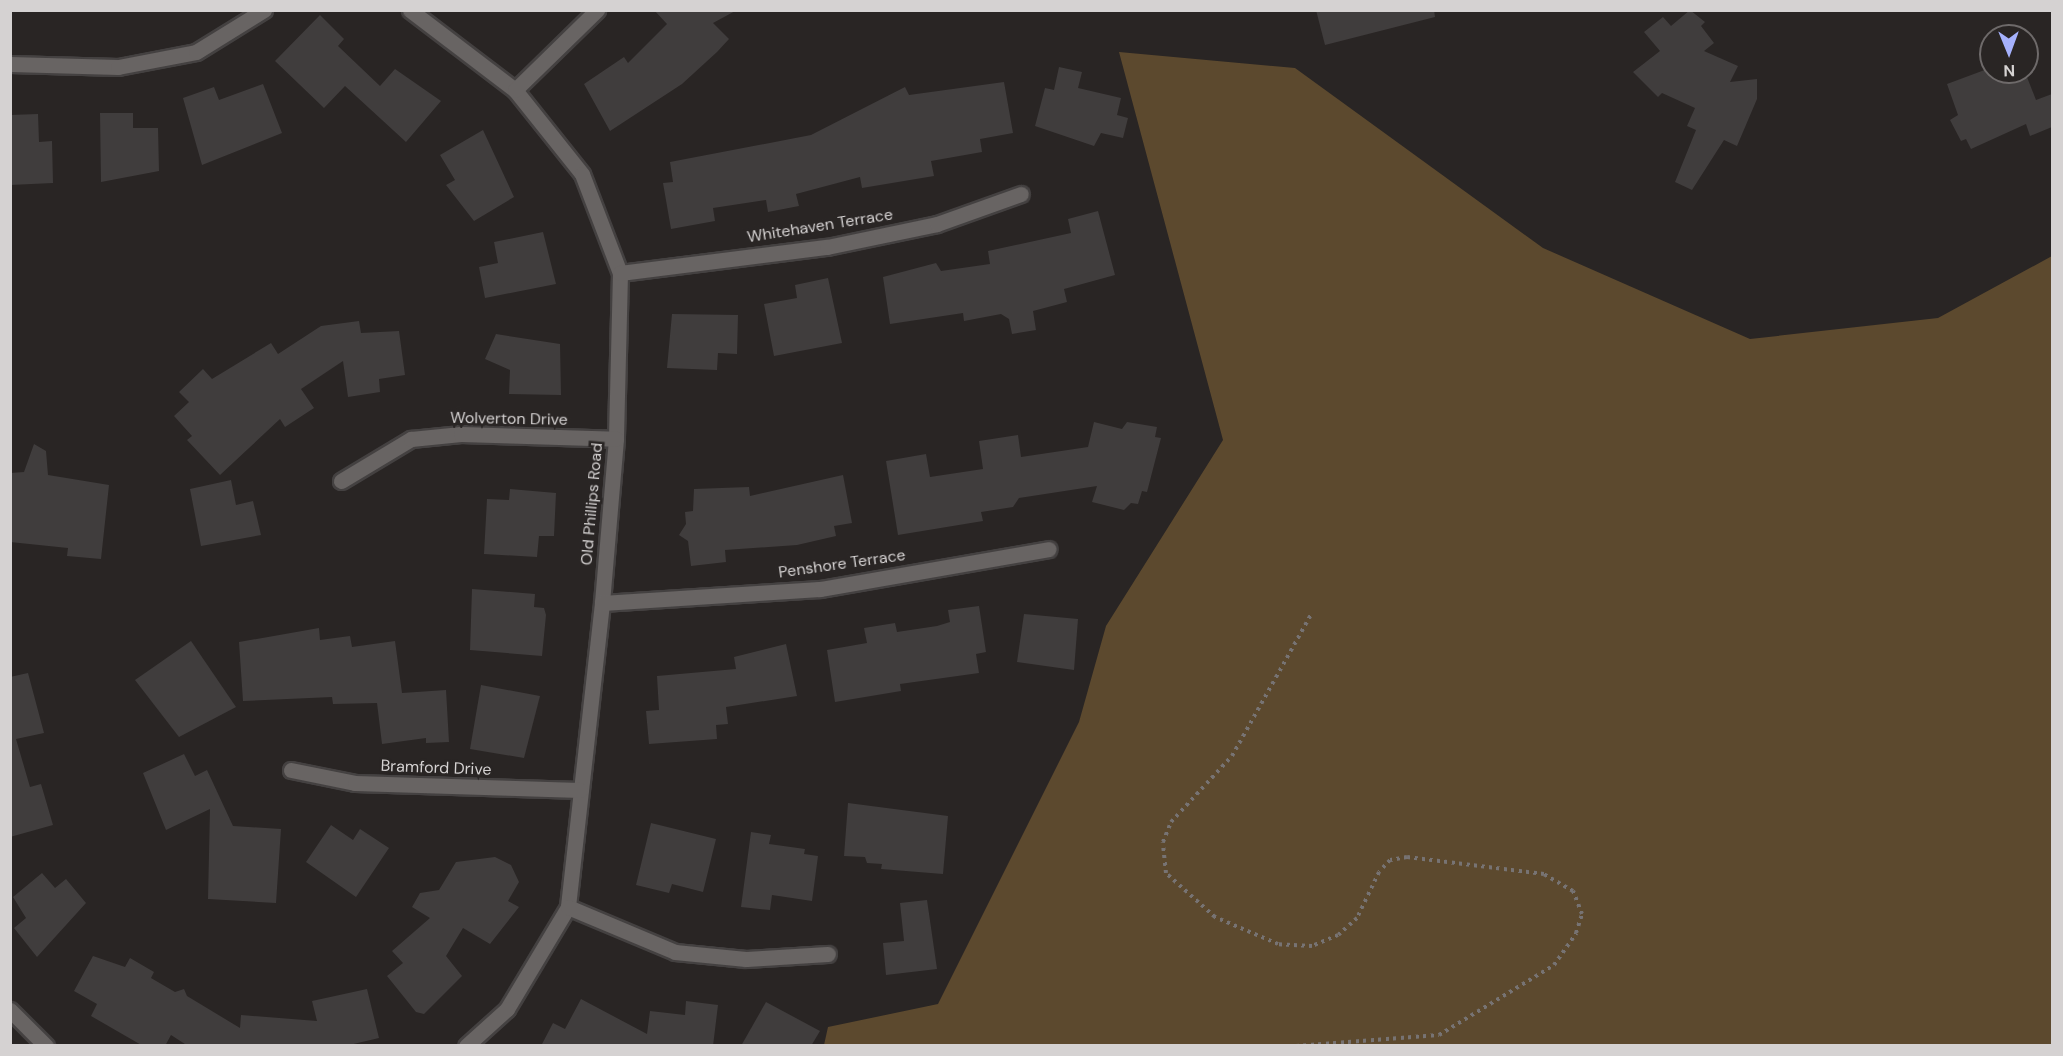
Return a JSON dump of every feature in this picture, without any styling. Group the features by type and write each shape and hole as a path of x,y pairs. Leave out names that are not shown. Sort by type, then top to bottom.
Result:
{"street":[{"path":"10,64 118,67 196,52 264,10"},
{"name":"Old Phillips Road","path":"410,10 515,90 582,174 620,273 616,439 602,603 568,907 507,1009 466,1046"},
{"path":"515,90 597,10"},
{"name":"Whitehaven Terrace","path":"620,273 826,247 937,224 1021,194"},
{"name":"Wolverton Drive","path":"341,481 411,439 461,434 616,439"},
{"name":"Penshore Terrace","path":"602,603 820,589 1049,549"},
{"name":"Bramford Drive","path":"291,770 355,783 580,790"},
{"path":"568,907 675,952 746,959 828,954"},
{"path":"10,1010 46,1046"}],"path":[{"path":"1296,1046 1439,1035 1554,965 1576,933 1582,914 1573,891 1544,874 1407,857 1390,860 1379,872 1357,918 1338,935 1312,946 1278,944 1215,917 1166,873 1163,842 1171,822 1232,756 1312,613"}],"shaded area":[{"path":"1119,52 1295,68 1543,248 1750,339 1938,318 2052,256 2052,1045 824,1045 828,1027 938,1004 1079,722 1106,626 1223,440"}],"building":[{"path":"654,10 737,10 713,23 729,39 717,52 682,84 610,131 584,84 624,57 628,63 667,24"},
{"path":"1316,10 1434,10 1435,17 1325,45"},
{"path":"1690,10 1705,22 1701,26 1714,43 1704,51 1738,66 1730,82 1757,79 1757,99 1737,146 1724,140 1692,190 1675,182 1696,130 1687,126 1695,108 1662,93 1658,97 1633,72 1660,51 1644,32 1663,17 1671,26"},
{"path":"320,15 344,39 338,46 380,86 395,69 441,101 406,142 345,86 324,108 275,61"},
{"path":"1059,67 1082,72 1078,88 1121,98 1117,115 1128,118 1123,138 1101,133 1094,146 1035,126 1045,88 1054,90"},
{"path":"1979,72 1979,84 2030,84 2036,100 2052,94 2052,127 2030,136 2026,124 1971,149 1966,139 1961,141 1950,120 1958,115 1947,84"},
{"path":"1004,82 1013,133 980,139 982,152 931,161 934,176 862,188 860,177 796,194 799,206 768,212 766,200 713,208 715,221 671,229 663,183 673,182 670,162 811,135 905,87 909,95"},
{"path":"263,84 282,133 202,165 183,98 214,87 219,100"},
{"path":"100,113 133,113 133,128 158,128 159,171 101,182"},
{"path":"38,114 39,142 52,141 53,183 10,185 10,115"},
{"path":"483,130 514,197 474,221 446,185 455,180 440,155"},
{"path":"1098,211 1115,275 1064,289 1067,302 1033,311 1036,330 1012,334 1009,319 1001,314 964,321 963,313 890,324 883,277 936,263 941,271 990,264 988,251 1071,233 1068,219"},
{"path":"543,232 556,284 485,298 479,267 498,263 494,242"},
{"path":"828,278 842,343 774,356 764,304 797,298 795,285"},
{"path":"672,314 738,315 737,354 718,353 717,370 667,368"},
{"path":"359,321 361,333 399,331 405,375 379,379 380,392 348,397 343,361 301,389 314,408 285,427 280,419 220,475 187,440 192,436 174,416 189,402 179,392 203,369 212,379 271,343 278,354 321,326"},
{"path":"496,334 560,344 561,395 509,394 510,370 485,359"},
{"path":"1094,422 1122,429 1127,422 1157,427 1155,437 1161,438 1147,492 1142,491 1138,504 1131,503 1124,510 1092,502 1097,486 1019,498 1013,507 981,512 983,521 898,535 886,461 926,454 930,477 983,469 979,441 1018,435 1021,457 1088,447"},
{"path":"34,444 46,451 48,475 109,485 101,559 67,556 68,548 10,542 10,473 24,472"},
{"path":"843,475 852,523 834,526 836,536 797,545 725,550 726,562 691,566 688,541 679,535 686,524 685,512 693,511 694,489 749,487 750,496"},
{"path":"231,480 236,505 253,501 261,535 201,546 190,489"},
{"path":"510,489 556,493 554,536 539,536 537,557 484,554 487,499 509,500"},
{"path":"472,589 535,594 534,607 544,608 546,615 542,656 470,650"},
{"path":"979,606 986,652 976,654 979,673 900,684 901,691 835,702 827,650 867,643 864,628 895,623 897,632 937,626 950,622 948,610"},
{"path":"1024,614 1078,619 1074,670 1017,662"},
{"path":"319,628 320,640 350,636 352,647 395,641 402,693 446,690 449,742 426,743 426,738 382,744 377,703 333,704 332,697 243,701 239,642"},
{"path":"191,641 236,707 179,737 135,680"},
{"path":"786,644 797,696 726,707 728,724 716,725 717,739 649,744 646,711 659,710 657,676 736,669 734,657"},
{"path":"28,673 44,733 16,739 30,787 41,784 53,825 10,837 10,677"},
{"path":"481,685 540,696 524,758 470,749"},
{"path":"184,754 195,776 207,770 233,826 281,829 276,903 208,899 210,809 166,830 143,773"},
{"path":"848,803 948,816 943,874 881,869 882,864 867,863 865,857 844,856"},
{"path":"651,823 716,839 703,892 672,884 669,893 636,885"},
{"path":"331,825 353,840 360,829 389,848 356,897 306,862"},
{"path":"751,832 771,835 769,844 805,849 804,854 818,856 812,901 772,895 770,910 741,907"},
{"path":"495,857 511,865 519,882 508,901 519,907 490,944 463,928 446,956 462,976 424,1014 416,1012 387,976 403,963 392,951 430,918 412,907 420,893 439,890 456,862"},
{"path":"42,873 55,888 66,879 86,903 37,957 14,928 26,918 13,897"},
{"path":"927,900 937,969 886,975 883,943 904,941 900,903"},
{"path":"93,956 125,967 130,958 154,972 151,978 175,992 184,989 187,996 240,1028 241,1015 317,1021 312,1001 367,989 379,1038 345,1046 188,1046 171,1035 165,1046 143,1046 91,1016 97,1004 74,991"},
{"path":"581,999 647,1034 650,1011 685,1015 686,1001 718,1005 713,1046 541,1046 553,1023 565,1029"},
{"path":"766,1002 820,1031 811,1046 741,1046"}]}
